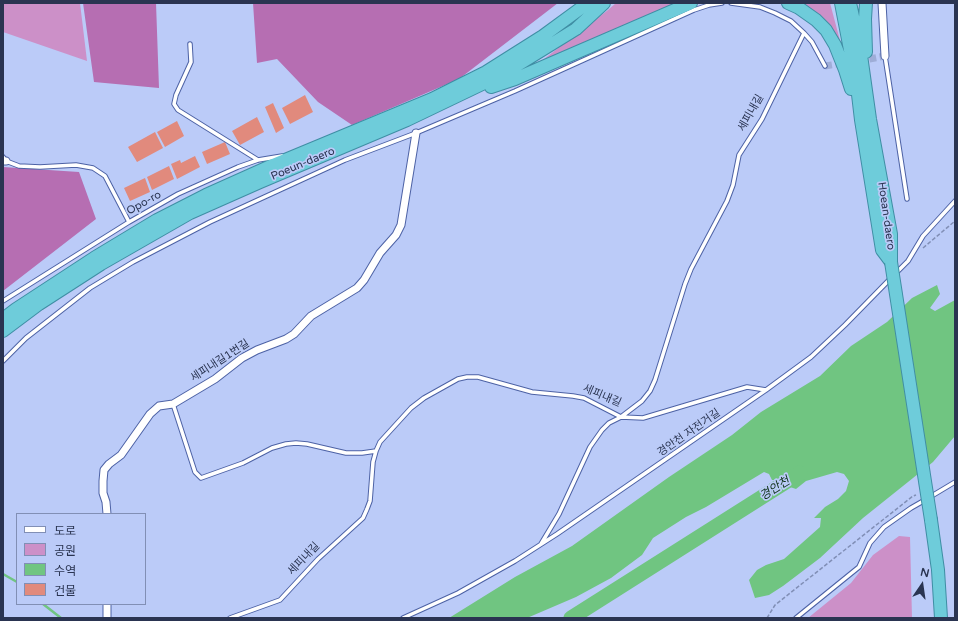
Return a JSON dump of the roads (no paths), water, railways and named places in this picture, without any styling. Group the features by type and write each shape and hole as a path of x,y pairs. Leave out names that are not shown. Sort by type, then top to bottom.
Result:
{"highway":[{"path":"543,36 576,3"},
{"name":"Poeun-daero","path":"4,328 16,310 94,258 157,220 206,195 273,165 432,99 486,72 543,36 588,3"},
{"name":"Poeun-daero","path":"4,328 101,264 190,213 408,120 503,74 576,29 604,3"},
{"path":"439,104 515,79 691,3"},
{"path":"788,3 799,8 816,20 826,30 835,45 866,119"},
{"name":"Hoean-daero","path":"841,3 857,86 866,119 891,234 891,262 938,570 940,618"},
{"name":"Hoean-daero","path":"850,3 860,48 866,119"},
{"path":"866,3 866,119"}],"street":[{"path":"882,3 885,56"},
{"name":"세피내길1번길","path":"107,513 106,502 103,493 104,470 121,455 150,414 159,406 173,404 215,379 242,358 294,334 311,316 357,288 364,280 380,254 396,235 401,225 416,133"},
{"path":"107,605 107,618"}],"lane":[{"path":"3,361 26,338 90,288 133,262 210,222 337,164 416,133 508,94 694,10 709,5 722,3"},
{"path":"731,3 760,7 791,21 812,42 825,66"},
{"name":"세피내길","path":"230,618 280,600 318,559 363,518 370,500 372,469 376,451 380,442 411,408 424,398 458,379 478,377 532,392 584,398 621,417 642,401 650,391 655,380 691,269 727,201 733,185 739,155 762,119 804,33"},
{"path":"190,44 191,62 176,94 174,104 178,110 258,160"},
{"path":"885,56 907,199"},
{"name":"Opo-ro","path":"3,301 129,222 178,194 238,167 258,160 308,151"},
{"path":"4,160 19,166 40,167 76,165 93,168 105,176 129,222"},
{"path":"403,618 458,593 540,546 766,390 811,357 908,261 923,236 955,201"},
{"path":"540,546 558,514 590,446 609,423 621,417 642,418 747,388 766,390"},
{"path":"173,404 195,472 201,478 243,463 272,448 286,444 307,444 346,452 362,453 376,451"},
{"path":"796,618 859,567 870,543 884,527 911,508 955,482"}],"water":[{"path":"937,285 940,294 930,308 935,311 955,300 955,436 933,462 863,518 820,558 783,586 769,595 755,598 749,580 757,570 766,565 784,559 820,527 821,518 814,518 825,507 838,499 846,491 849,481 844,474 837,472 806,481 796,489 777,480 772,480 769,474 764,472 653,538 642,555 611,578 576,597 527,618 449,618 515,577 572,546 669,477 732,435 761,412 820,376 851,346 887,322 912,298"}],"waterway":[{"name":"경안천","path":"571,618 800,473"},
{"path":"3,574 16,581"},
{"path":"44,605 61,618"}],"tunnel":[{"path":"859,61 885,56"},
{"path":"825,66 844,63"}]}
